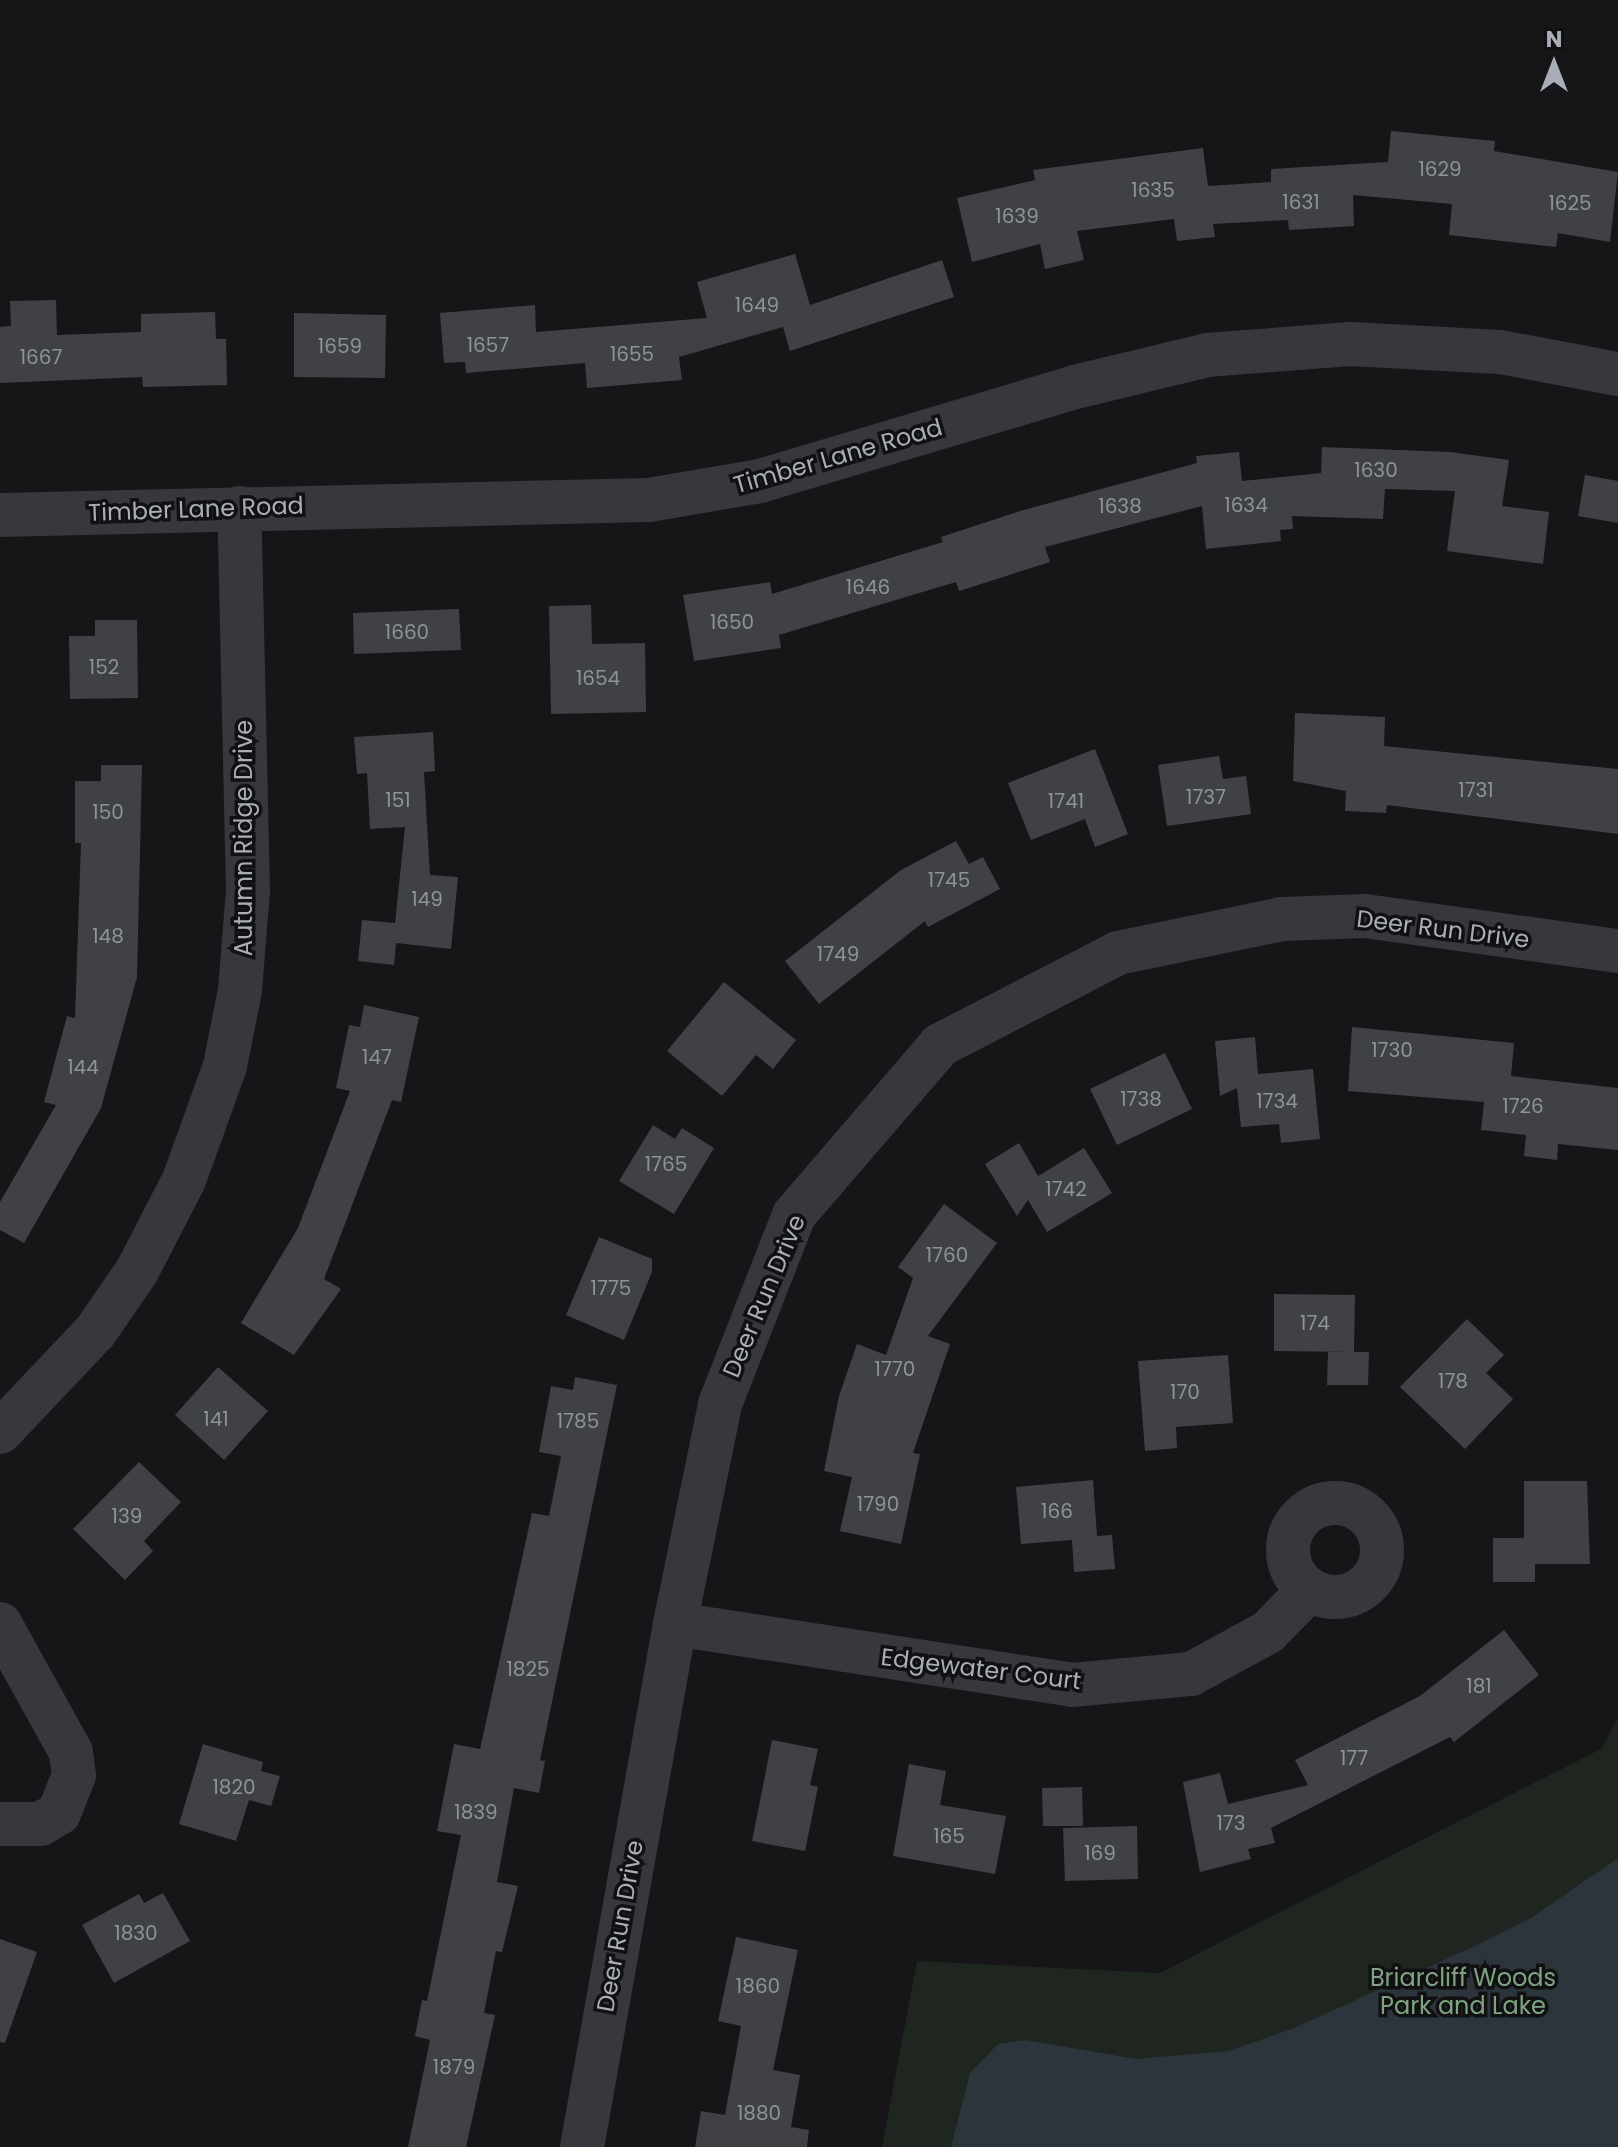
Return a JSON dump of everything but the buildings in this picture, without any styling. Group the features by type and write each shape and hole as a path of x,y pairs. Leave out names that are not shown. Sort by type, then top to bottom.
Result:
{"street":[{"name":"Timber Lane Road","path":"0,515 649,500 760,481 1075,387 1207,355 1351,344 1500,352 1618,374"},
{"name":"Autumn Ridge Drive","path":"0,1432 95,1332 137,1271 184,1180 225,1066 240,990 248,891 239,508"},
{"name":"Deer Run Drive","path":"582,2147 675,1624 720,1404 794,1215 940,1045 1118,953 1282,919 1365,916 1618,951"},
{"name":"Edgewater Court","path":"675,1624 1072,1685 1191,1674 1268,1632 1309,1590"},
{"path":"0,1624 71,1752 74,1775 59,1813 41,1824 0,1824"}],"green space":[{"name":"Briarcliff Woods Park and Lake","path":"1618,1718 1618,2147 882,2147 917,1961 1160,1973 1601,1749"}],"shaded area":[{"path":"1618,1858 1618,2147 951,2147 970,2073 998,2044 1025,2040 1136,2059 1228,2051 1292,2029 1475,1946 1531,1918"}]}
